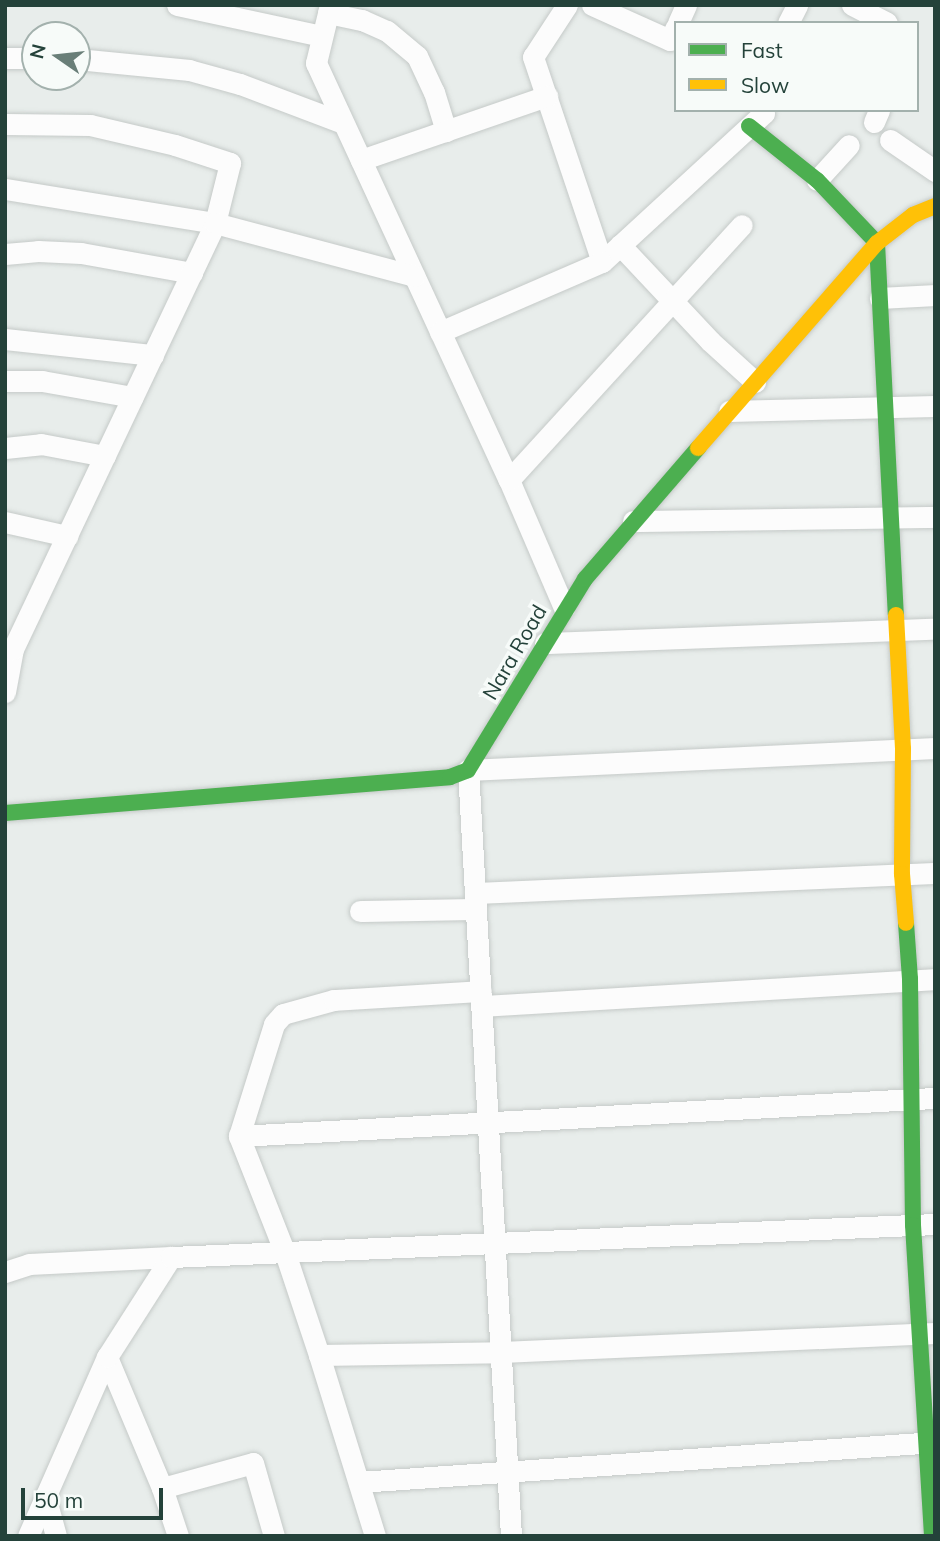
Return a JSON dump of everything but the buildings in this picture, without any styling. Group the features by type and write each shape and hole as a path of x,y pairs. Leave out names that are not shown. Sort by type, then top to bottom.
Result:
{"street":[{"path":"177,5 322,36"},
{"path":"567,5 533,57 602,262"},
{"path":"592,5 674,34"},
{"path":"789,21 797,5"},
{"path":"852,5 883,21"},
{"path":"446,131 434,92 417,55 387,31 329,9 316,63 509,480 564,608"},
{"path":"91,60 189,70 240,84 343,123"},
{"path":"361,160 547,96"},
{"path":"440,332 602,262 755,118 877,243 902,749 902,874 910,979 913,1226 928,1333 932,1536"},
{"path":"5,124 90,125 175,145 230,163 215,223 67,536 9,648 5,692"},
{"path":"890,140 930,183 913,215"},
{"path":"817,180 849,145"},
{"path":"5,190 215,223 415,276"},
{"path":"913,215 935,206"},
{"name":"Nara Road","path":"468,770 564,608 633,521 877,243 913,215"},
{"path":"509,480 742,225"},
{"path":"620,245 710,341 755,382"},
{"path":"5,254 38,251 81,253 192,273"},
{"path":"880,298 935,295"},
{"path":"5,339 153,355"},
{"path":"5,382 42,381 133,397"},
{"path":"729,411 885,410 935,406"},
{"path":"5,448 41,444 105,456"},
{"path":"633,521 890,520 935,517"},
{"path":"5,522 67,536"},
{"path":"545,643 935,629"},
{"path":"5,813 450,777 468,770 935,748"},
{"path":"468,770 511,1536"},
{"path":"360,911 476,901 935,873"},
{"path":"375,1536 285,1254 239,1136 274,1024 283,1014 334,1000 482,998 935,979"},
{"path":"239,1136 935,1098"},
{"path":"5,1272 29,1264 935,1224"},
{"path":"28,1536 107,1357 171,1257"},
{"path":"319,1355 501,1352 928,1333"},
{"path":"107,1357 162,1488 178,1536"},
{"path":"359,1482 930,1442"},
{"path":"162,1488 253,1462 274,1536"},
{"path":"46,1496 56,1536"}],"traffic: fast":[{"path":"749,126 817,180 877,243 896,615"},
{"path":"5,813 450,777 468,770 585,579 698,448"},
{"path":"906,923 910,979 913,1225 932,1536"}],"traffic: slow":[{"path":"698,448 877,243 913,215 935,206"},
{"path":"896,615 903,749 902,874 906,923"}]}
